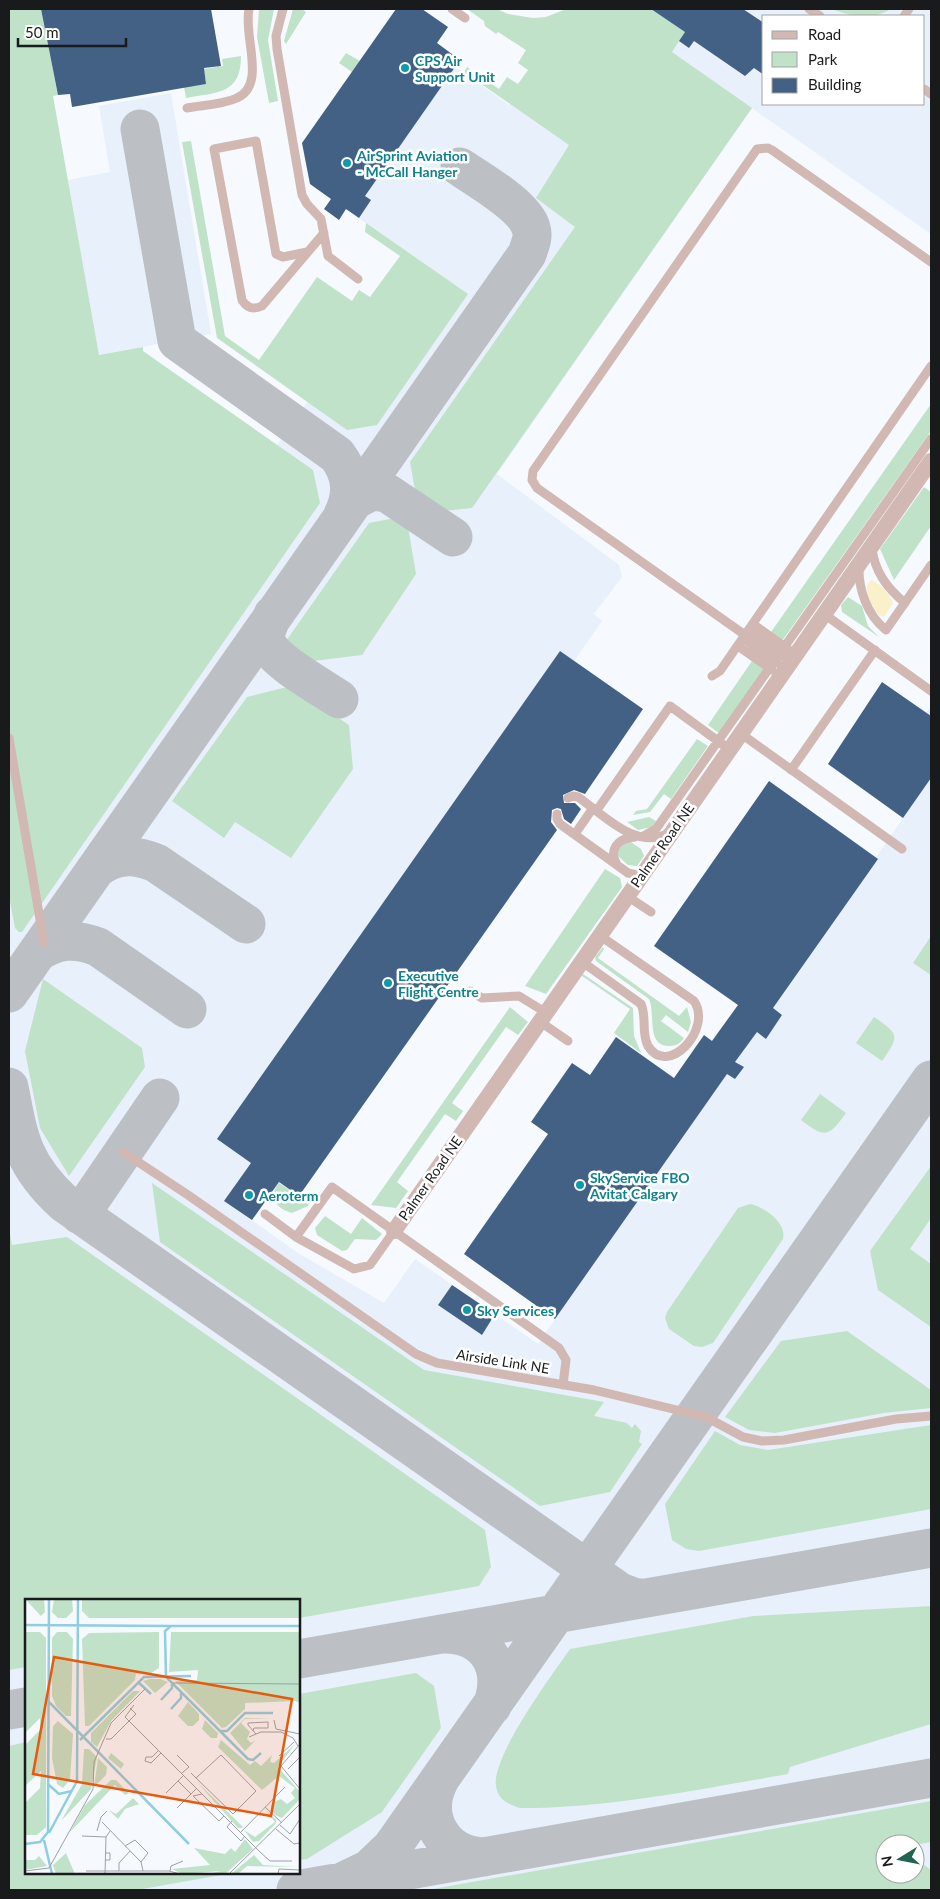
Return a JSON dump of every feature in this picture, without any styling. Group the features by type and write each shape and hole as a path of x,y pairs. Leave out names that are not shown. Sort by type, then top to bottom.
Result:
{"street":[{"name":"Palmer Road NE","path":"394,1231 672,832 723,745 740,733 782,661 824,614 931,461"}],"lane":[{"path":"187,108 238,98 250,86 253,69 247,28 249,9"},
{"path":"283,9 276,36 277,49 300,186 304,200 321,219 328,256 358,278"},
{"path":"452,9 464,18"},
{"path":"307,252 283,257 276,254 256,141 214,149 242,300 245,304 252,308 262,306 324,233"},
{"path":"782,661 537,488 532,480 533,471 757,150 768,148 772,150 931,262"},
{"path":"712,676 720,671 931,366"},
{"path":"618,866 613,855 615,846 621,840 640,837 656,829 723,745 782,661 931,439"},
{"path":"872,546 874,564 881,577 905,604"},
{"path":"860,564 860,578 868,609 886,630 931,564"},
{"path":"824,614 931,691"},
{"path":"745,635 782,661"},
{"path":"791,770 874,650"},
{"path":"575,834 670,706 723,745"},
{"path":"740,733 902,849"},
{"path":"9,738 44,943"},
{"path":"568,798 575,796 629,834 656,838 672,832"},
{"path":"557,814 558,822 618,866 632,874 645,870"},
{"path":"627,896 651,912"},
{"path":"581,961 641,1004 646,1042 651,1050 667,1056 676,1054 684,1049 698,1025 699,1012 694,1001 599,935"},
{"path":"470,990 482,998 519,996 568,1041"},
{"name":"Airside Link NE","path":"123,1152 188,1194 416,1354 452,1367 594,1390 706,1417 743,1438 762,1441 784,1440 896,1420 931,1416"},
{"path":"296,1237 332,1187 559,1348 566,1360 563,1385"},
{"path":"265,1214 296,1237 349,1267 359,1269 370,1265 394,1231"}],"shaded area":[{"path":"396,9 422,9 448,27 437,43 460,60 456,67 509,105 578,9 931,9 931,234 752,108 497,474 619,565 622,577 594,614 602,621 574,661 560,651 218,1139 279,1183 252,1220 298,1253 384,1303 415,1259 538,1344 555,1319 476,1236 595,1068 685,1132 727,1074 735,1079 743,1067 735,1062 757,1032 766,1039 782,1015 748,990 738,1005 654,946 769,781 876,857 903,818 828,764 882,682 926,713 931,706 931,1890 9,1890 9,659 33,796 410,254 310,184 302,143"},
{"path":"171,93 211,334 99,355 68,180 110,172 99,106"}],"green space":[{"path":"9,9 41,9 58,95 53,96 99,355 143,347 143,351 313,470 320,503 22,932 15,928 9,896"},
{"path":"259,9 274,9 268,40 278,101 269,103 257,37"},
{"path":"293,9 302,9 306,12 286,44 284,41"},
{"path":"467,9 497,9 508,14 533,18 546,17 566,9 651,9 685,32 672,52 752,108 472,508 443,511 415,490 410,462 575,227 536,198 569,145 464,72 467,67 499,89 507,77 518,84 528,70 518,63 526,50 498,32 496,34 485,26 484,21"},
{"path":"832,9 891,9 877,15 847,14"},
{"path":"346,53 360,61 352,72 339,63"},
{"path":"241,56 240,69 232,85 217,92 186,98 184,87 206,84 204,69 223,66 222,59"},
{"path":"191,141 225,336 259,360 317,277 352,301 359,290 370,297 400,256 365,232 366,223 468,294 377,425 347,430 217,338 182,142"},
{"path":"931,404 931,431 782,641 771,632"},
{"path":"924,487 931,492 931,526 894,580 880,549"},
{"path":"395,518 408,527 416,574 362,655 313,661 286,641 369,523"},
{"path":"848,597 862,606 868,626 879,637 842,612 841,605"},
{"path":"752,661 764,669 720,734 708,725"},
{"path":"291,686 349,725 353,769 291,858 235,822 224,838 172,801 247,697"},
{"path":"697,739 708,746 671,799 664,794 650,812 633,815 636,811 647,809"},
{"path":"649,817 656,821 652,827 638,830 627,822"},
{"path":"625,842 631,842 641,849 644,856 637,866 628,865 618,856 618,850"},
{"path":"605,869 620,878 622,887 546,994 525,986"},
{"path":"931,936 931,975 913,963"},
{"path":"603,947 604,949 598,958 679,1016 687,1007 691,1022 688,1032 666,1015 661,1021 684,1038 680,1043 670,1046 662,1045 657,1041 654,1035 649,999 596,961 595,957"},
{"path":"583,974 633,1008 634,1036 641,1053 614,1033 630,1009 582,976"},
{"path":"43,979 142,1048 145,1067 69,1176 40,1128 25,1051"},
{"path":"510,1007 528,1022 518,1035 506,1027 452,1103 463,1111 456,1121 445,1114 397,1182 408,1191 396,1208 371,1205"},
{"path":"874,1017 888,1028 894,1036 892,1046 882,1061 856,1043"},
{"path":"820,1094 846,1113 835,1127 826,1133 816,1130 801,1120"},
{"path":"931,1166 931,1218 910,1249 931,1264 931,1327 878,1290 870,1251"},
{"path":"152,1183 424,1370 604,1402 594,1416 627,1423 632,1428 635,1424 641,1431 639,1442 642,1444 610,1492 540,1506 160,1242"},
{"path":"279,1183 309,1203 308,1206 292,1213 282,1209 275,1202 274,1198 274,1193"},
{"path":"750,1204 762,1208 774,1217 782,1227 783,1239 713,1343 702,1347 694,1346 669,1329 665,1318 667,1312 738,1208"},
{"path":"325,1216 351,1234 362,1218 382,1234 376,1240 355,1239 347,1250 342,1251 317,1235 315,1228"},
{"path":"9,1227 12,1245 67,1237 485,1530 491,1567 479,1586 300,1618 300,1599 25,1599 25,1667 9,1670"},
{"path":"847,1331 931,1390 931,1408 884,1413 775,1433 749,1430 725,1417 781,1341"},
{"path":"931,1425 931,1509 699,1551 686,1549 672,1540 665,1504 715,1431 740,1445 768,1450"},
{"path":"931,1606 931,1724 790,1767 788,1774 654,1797 587,1805 520,1808 504,1801 497,1791 497,1773 512,1737 537,1696 570,1649 753,1616"},
{"path":"416,1673 434,1686 441,1728 382,1812 307,1859 300,1860 300,1694"},
{"path":"25,1742 25,1874 226,1874 137,1890 9,1890 9,1746"},
{"path":"931,1801 931,1842 925,1843 925,1834 875,1834 875,1884 925,1884 925,1866 931,1870 931,1890 427,1890"}],"sand":[{"path":"871,580 884,589 893,603 884,617 879,615 873,607 867,593 868,584"}],"building":[{"path":"41,9 211,9 221,66 204,68 206,84 72,107 70,94 58,95"},
{"path":"396,9 422,9 448,27 437,43 460,60 365,196 371,200 359,218 346,209 339,220 324,209 331,199 310,184 302,143"},
{"path":"651,9 743,9 762,22 762,74 754,68 745,76 694,41 689,48 679,41 685,32"},
{"name":"Executive Flight Centre","path":"560,651 643,709 585,794 574,790 563,795 564,803 575,803 581,809 571,824 564,819 561,809 552,810 551,822 557,830 299,1196 279,1182 252,1220 224,1201 251,1163 217,1139"},
{"path":"882,682 931,716 931,778 903,818 828,764"},
{"path":"769,781 878,859 773,1008 782,1015 766,1039 757,1032 735,1062 744,1067 735,1079 727,1074 555,1319 464,1254 548,1134 531,1122 572,1063 590,1075 616,1037 674,1078 704,1035 712,1041 738,1005 654,946"},
{"name":"Sky Services","path":"452,1285 495,1314 482,1335 438,1305"}],"taxiway":[{"path":"140,129 177,341 337,455 346,470 349,485 348,500 343,515"},
{"path":"9,993 527,254 532,235 527,220 511,202 460,167"},
{"path":"353,501 372,491 387,493 453,537"},
{"path":"273,615 266,634 266,641 270,648 287,664 339,699"},
{"path":"96,869 110,860 118,858 132,857 148,860 156,863 246,924"},
{"path":"37,953 44,948 66,941 90,944 98,947 187,1009"},
{"path":"342,1882 369,1869 392,1847 931,1080"},
{"path":"9,1087 20,1137 31,1164 50,1189 64,1203 620,1592 636,1598 646,1598"},
{"path":"80,1215 160,1098"},
{"path":"300,1659 931,1548"},
{"path":"441,1634 456,1635 470,1639 489,1654 497,1678 492,1706"},
{"path":"9,1710 25,1707"},
{"path":"296,1890 931,1778"},
{"path":"439,1781 434,1795 433,1808 439,1832 457,1850 470,1855 484,1857"}],"place":[{"name":"CPS Air Support Unit","path":"405,68"},
{"name":"AirSprint Aviation - McCall Hanger","path":"347,163"},
{"name":"Executive Flight Centre","path":"388,983"},
{"name":"SkyService FBO Avitat Calgary","path":"580,1185"},
{"name":"Aeroterm","path":"249,1195"},
{"name":"Sky Services","path":"467,1310"}]}
